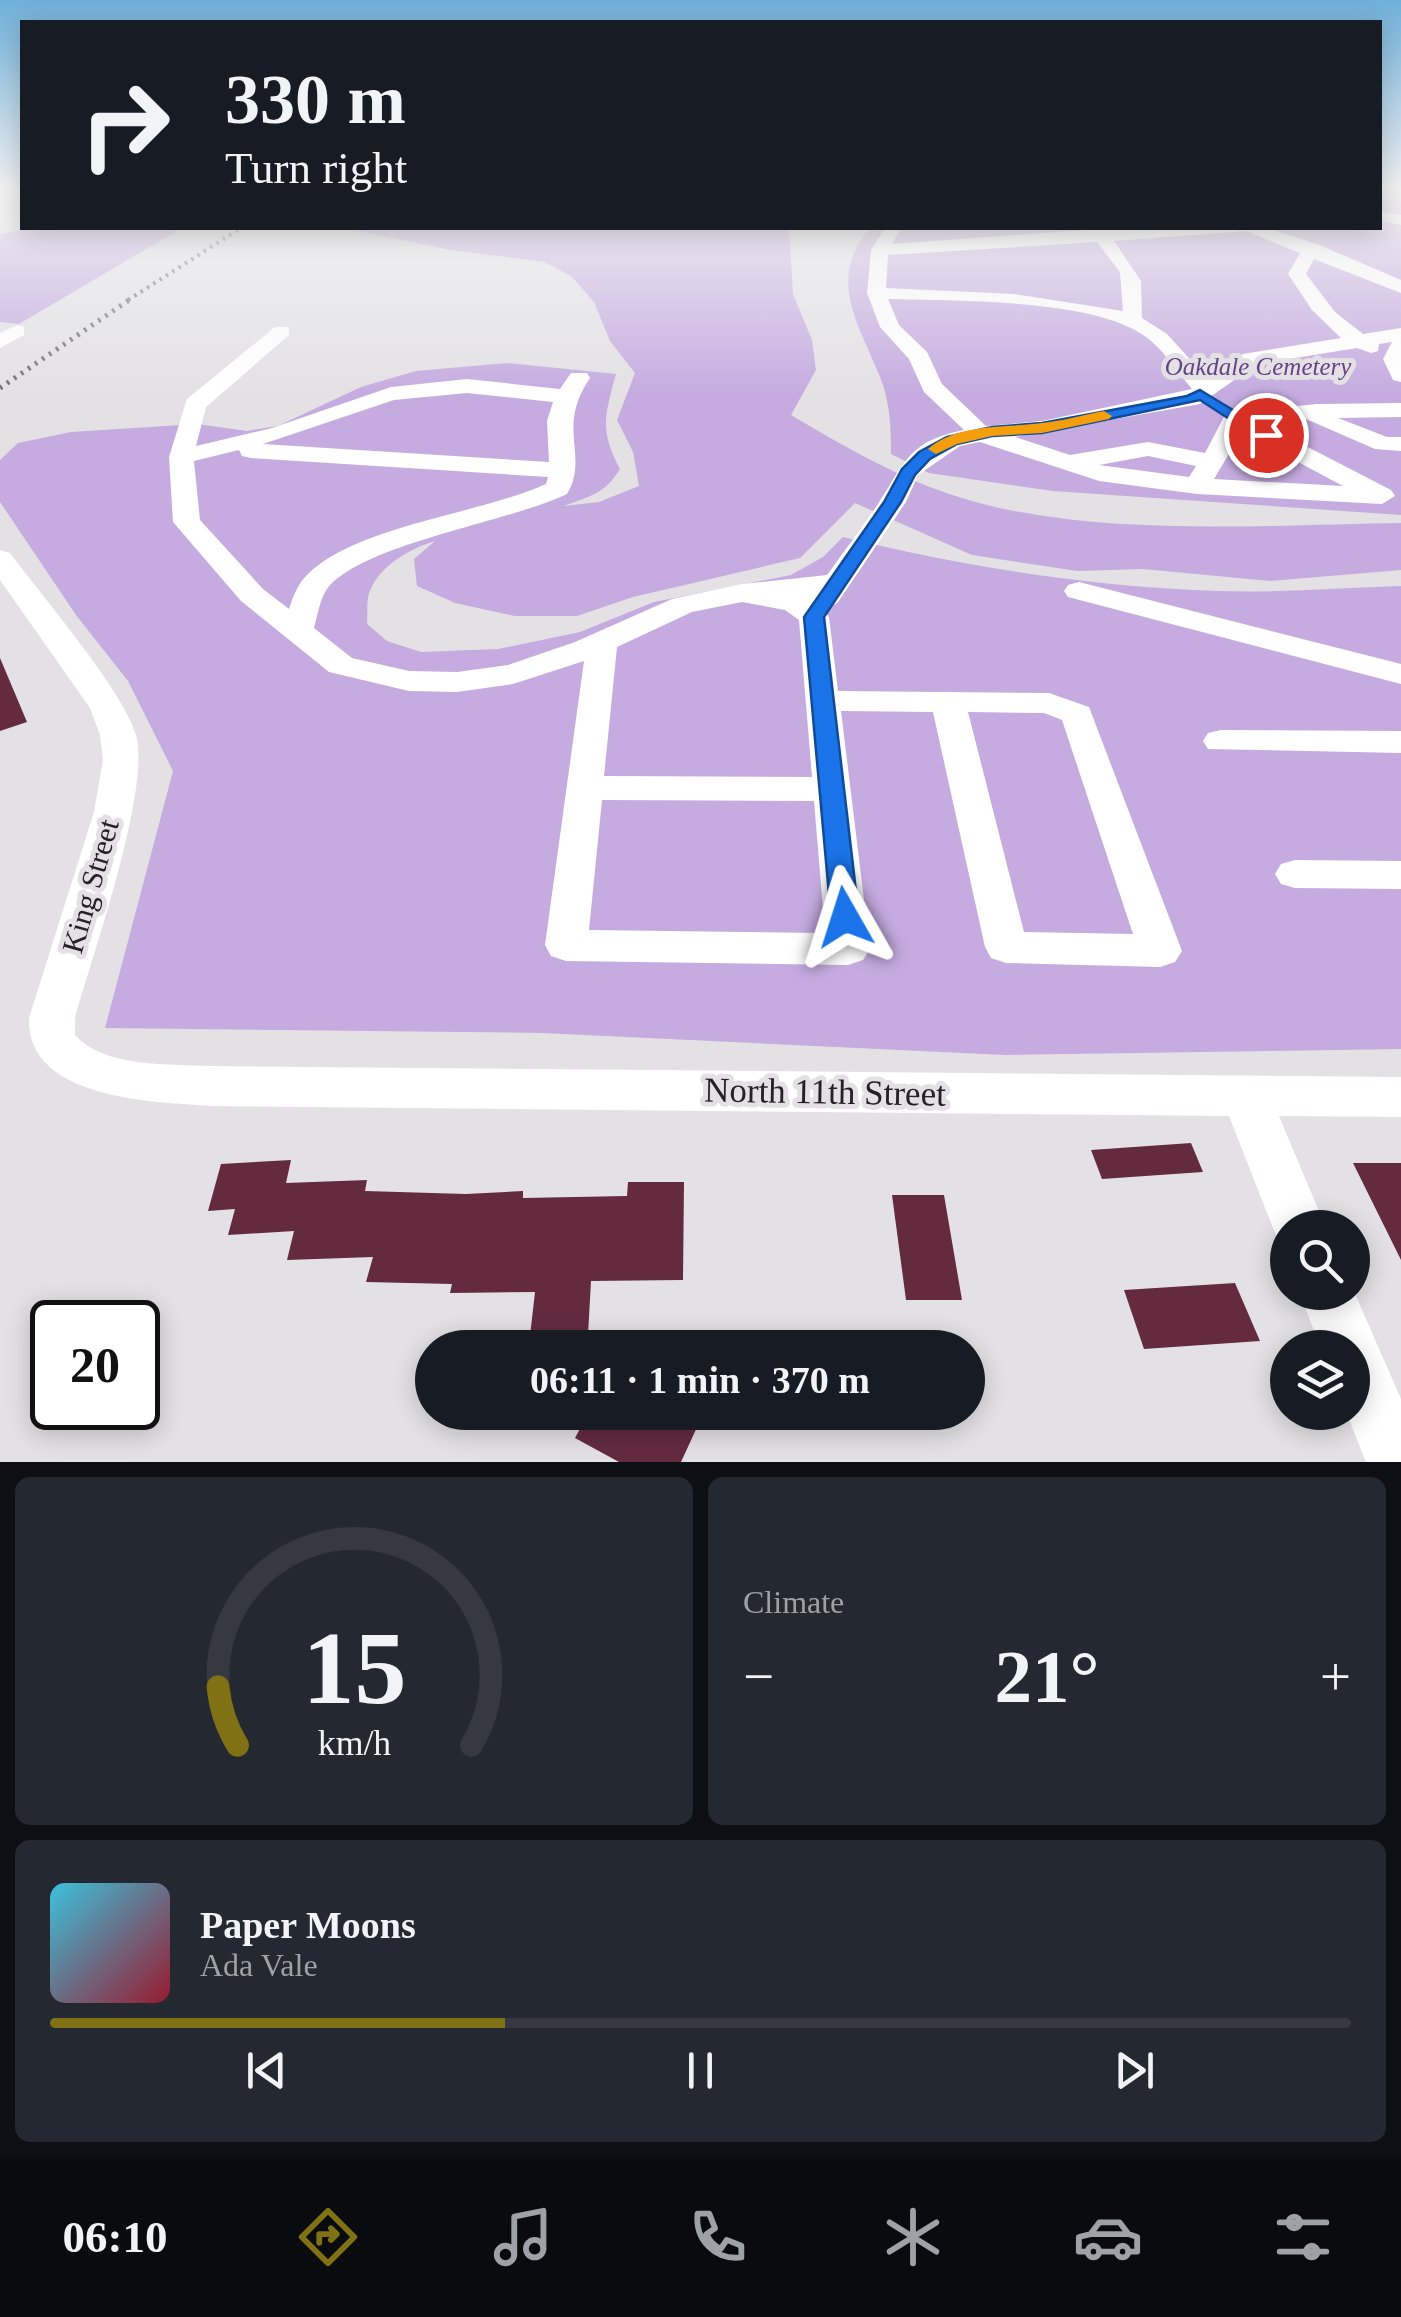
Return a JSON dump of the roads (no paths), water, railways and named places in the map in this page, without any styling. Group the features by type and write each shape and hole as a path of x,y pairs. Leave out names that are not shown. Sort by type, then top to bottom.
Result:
{"street":[{"path":"882,258 878,284 890,327 919,356 932,387 981,434 1099,473 1197,486 1392,498"},
{"path":"1121,258 1130,268 1135,297 1132,319"},
{"path":"1306,258 1297,274 1310,298 1357,340 1399,359"},
{"path":"1335,258 1401,287"},
{"path":"878,284 1135,297"},
{"path":"878,284 1132,319 1148,328 1203,393 1237,420 1392,498"},
{"path":"282,331 195,404 181,457 187,522 252,596 342,665 410,681 456,682 514,674 602,642 683,605 742,593 834,583"},
{"path":"602,642 566,945 848,949 814,617 924,456 952,440 1042,428 1192,399 1228,368 1252,359 1401,334"},
{"path":"181,457 280,433 391,394 467,386 572,387 557,431 564,470 558,488 531,504 368,550 335,566 314,584 252,596"},
{"path":"1237,420 1302,412 1401,410"},
{"path":"1302,412 1384,444 1401,444"},
{"path":"1197,486 1237,420"},
{"path":"1016,447 1042,428"},
{"path":"208,449 564,470"},
{"path":"1064,464 1148,449 1212,462"},
{"name":"King Street","path":"0,559 106,708 118,735 122,760 113,812 52,1018 53,1041 60,1052 83,1064 123,1077 249,1086"},
{"path":"297,632 314,584"},
{"path":"1079,591 1401,674"},
{"path":"742,593 795,604 814,617"},
{"path":"823,701 948,702 1050,703 1077,714 1160,950 1006,947 948,702"},
{"path":"1221,741 1401,742"},
{"path":"585,788 832,789"},
{"path":"1296,874 1401,875"},
{"name":"North 11th Street","path":"249,1086 1401,1098"},
{"path":"1246,1096 1293,1210"},
{"path":"1370,1398 1397,1462"}],"railway":[{"path":"128,300 194,258"},
{"path":"0,388 132,298"}],"park label":[{"name":"Oakdale Cemetery","path":"1258,366"}]}
